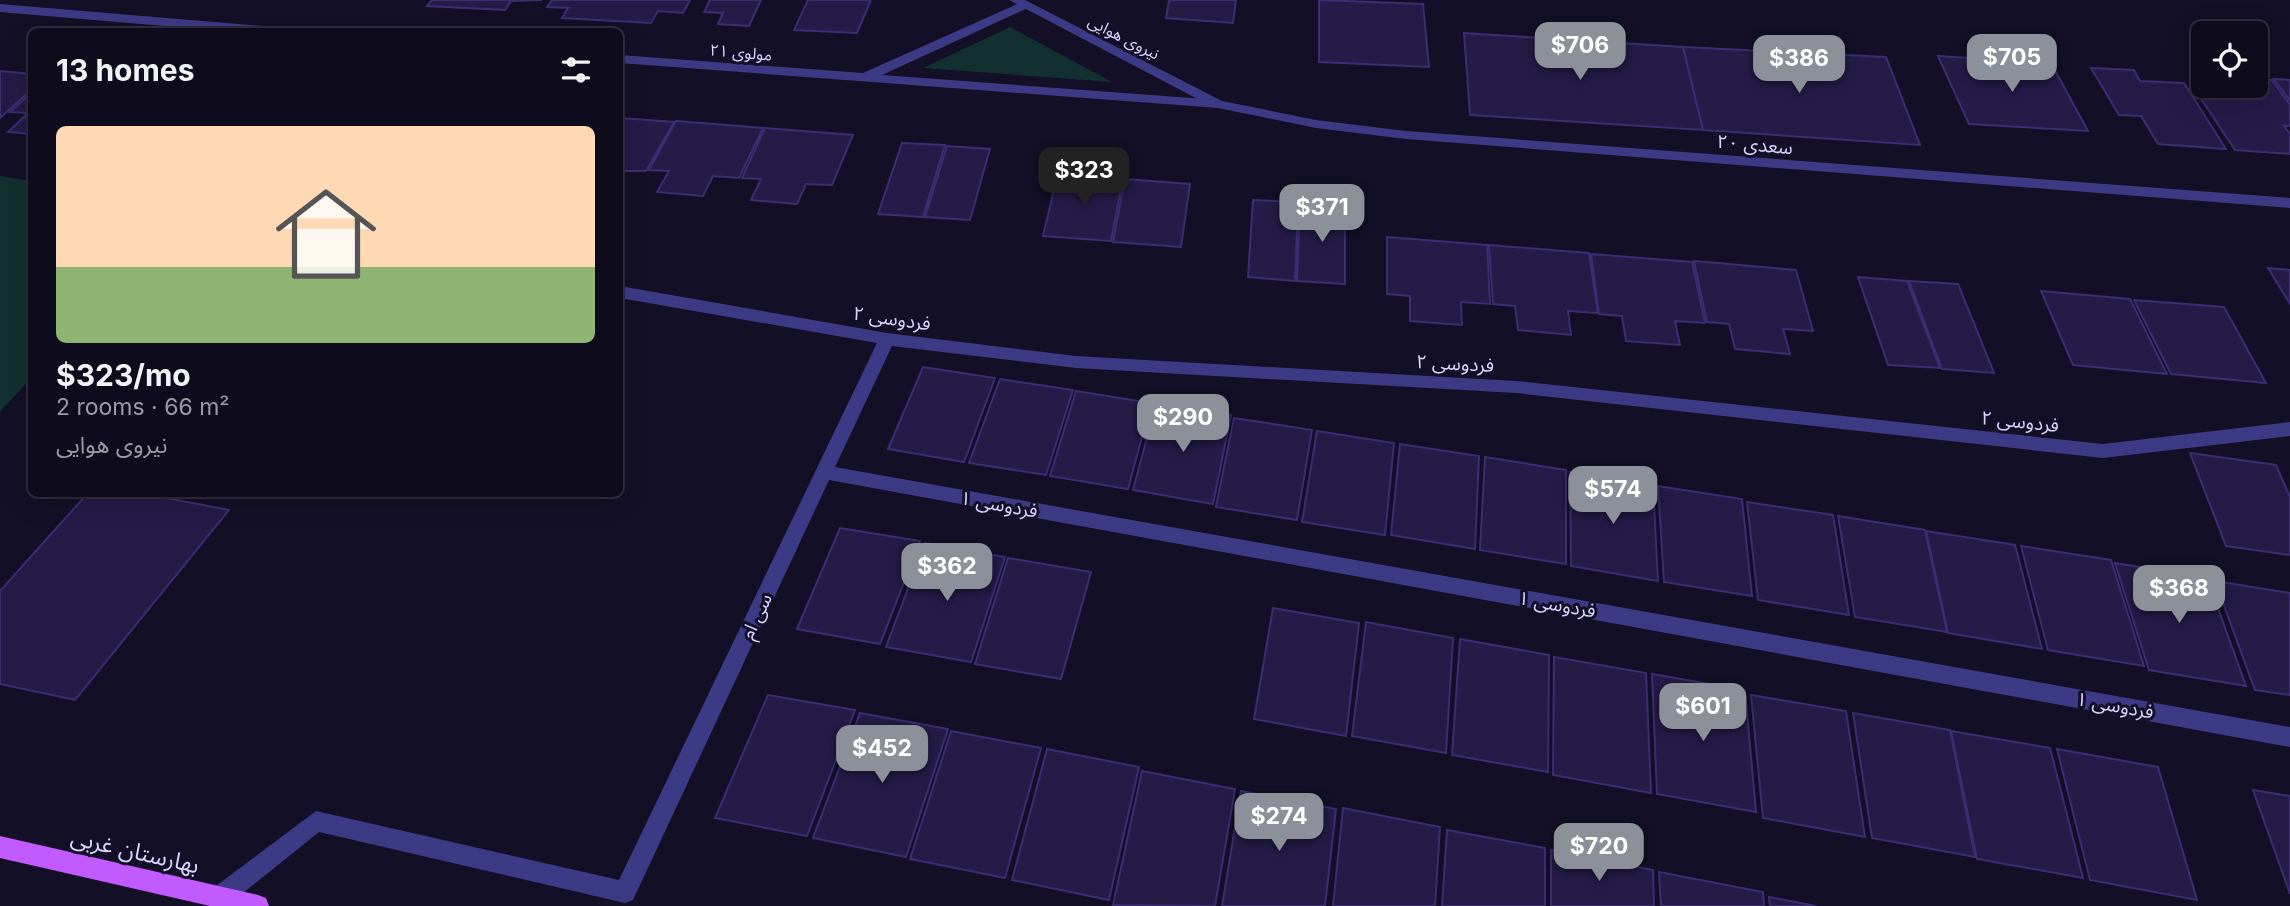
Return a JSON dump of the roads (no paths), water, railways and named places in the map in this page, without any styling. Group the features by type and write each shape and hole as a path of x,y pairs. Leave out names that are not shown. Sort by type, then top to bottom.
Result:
{"main road":[{"name":"بهارستان غربی","path":"0,847 258,906"}],"street":[{"path":"860,79 1019,2"},
{"name":"نیروی هوایی","path":"1019,2 1219,104"},
{"path":"0,8 239,28"},
{"name":"مولوی ۲۱","path":"623,59 1219,104"},
{"name":"سعدی ۲۰","path":"1219,104 1316,124 1406,135 2290,203"},
{"name":"فردوسی ۲","path":"623,293 887,339 1076,362 1516,387 2103,451 2290,429"},
{"name":"سی ام","path":"220,897 316,821 625,892 887,339"},
{"name":"فردوسی ۱","path":"825,472 2290,737"}]}
